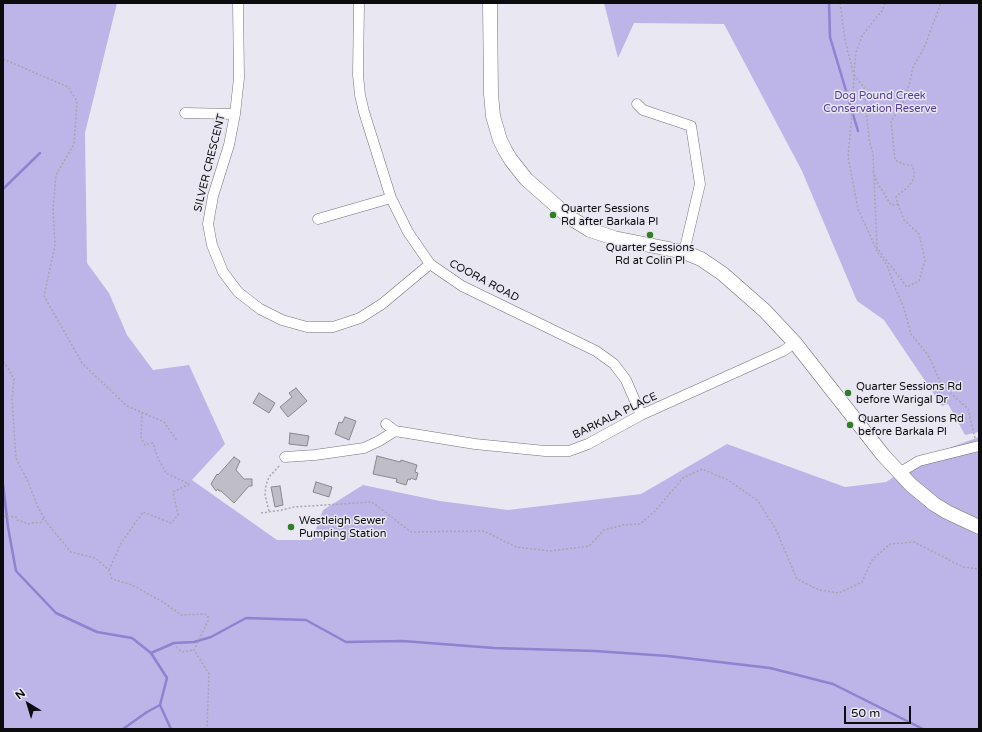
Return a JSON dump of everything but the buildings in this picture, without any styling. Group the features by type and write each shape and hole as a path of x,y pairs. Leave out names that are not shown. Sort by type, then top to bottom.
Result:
{"main road":[{"path":"490,3 490,94 493,116 500,140 516,168 535,188 569,217 590,230 614,238 684,252 701,259 724,274 759,306 795,343 862,429 911,485 934,504 979,527"}],"street":[{"name":"SILVER CRESCENT","path":"238,3 239,78 235,114 229,145 213,196 208,224 212,246 223,272 238,292 260,309 282,320 307,327 333,327 360,318 382,304 430,264"},
{"name":"COORA ROAD","path":"359,3 358,76 360,95 391,198 408,232 430,264 462,286 596,351 614,364 626,380 641,416"},
{"path":"637,104 643,110 691,126 700,184 684,252"},
{"path":"185,113 235,114"},
{"path":"318,219 391,198"},
{"name":"BARKALA PLACE","path":"386,424 395,431 475,444 545,451 569,451 588,444 641,416 786,349 795,343"},
{"path":"285,456 315,455 364,448 395,431"},
{"path":"899,473 919,461 978,446"}],"path":[{"path":"840,3 845,40 854,74 864,87 869,139 873,154 877,248 907,287 919,281 925,260 919,234 904,220 896,197 909,186 914,178 914,170 912,165 905,165 895,160 891,121 901,107 910,82 913,67 924,48 941,3"},
{"path":"886,3 882,11 874,19 862,36 856,52 848,157 858,209 878,252 887,265 904,308 911,334 928,356 942,385 968,409 978,446"},
{"path":"3,59 68,87 77,101 74,144 56,175 53,208 55,245 44,296 82,363 127,406 164,422 177,441"},
{"path":"873,169 877,182 891,205 898,204"},
{"path":"3,362 14,379 12,399 16,458 47,523 71,552 95,558 109,570 112,579 137,588 163,602 181,615 205,614 208,616 208,621 194,650 182,652 176,647"},
{"path":"109,570 121,543 143,512 171,523 178,515 173,492 189,484 166,473 157,456 153,443 145,445 141,438 142,413"},
{"path":"270,511 265,496 266,485 269,477 281,465 285,456"},
{"path":"261,512 294,507 372,502 411,532 484,531 516,547 550,551 589,546 604,530 623,525 640,524 655,511 683,478 702,470 728,480 758,501 776,530 797,579 819,590 839,593 862,582 872,560 890,544 914,542 963,567 979,568"},
{"path":"3,516 16,517 16,520 30,524 35,522 40,523 44,518"},
{"path":"194,650 209,674 208,729"}],"green space":[{"path":"3,3 117,3 85,133 87,263 109,293 127,335 153,370 189,365 225,444 192,480 277,540 312,540 323,510 363,485 440,501 508,510 641,494 727,444 845,487 886,482 895,476 900,466 979,437 979,729 3,729"},
{"name":"Dog Pound Creek Conservation Reserve","path":"604,3 979,3 979,432 965,435 948,404 942,406 884,320 857,301 802,171 724,24 634,23 618,58"}],"waterway":[{"path":"829,3 830,37 858,131"},
{"path":"3,189 40,153"},
{"path":"3,484 8,527 16,571 56,613 97,632 132,638 151,653 167,678 160,705 147,712 123,729"},
{"path":"151,653 174,643 194,642 211,637 246,618 306,620 346,642 403,641 494,648 595,651 668,656 770,668 833,684 923,729"},
{"path":"160,705 171,729"}],"place":[{"name":"Quarter Sessions Rd after Barkala Pl","path":"553,215"},
{"name":"Quarter Sessions Rd at Colin Pl","path":"650,235"},
{"name":"Quarter Sessions Rd before Warigal Dr","path":"848,393"},
{"name":"Quarter Sessions Rd before Barkala Pl","path":"850,425"},
{"name":"Westleigh Sewer Pumping Station","path":"291,527"}]}
